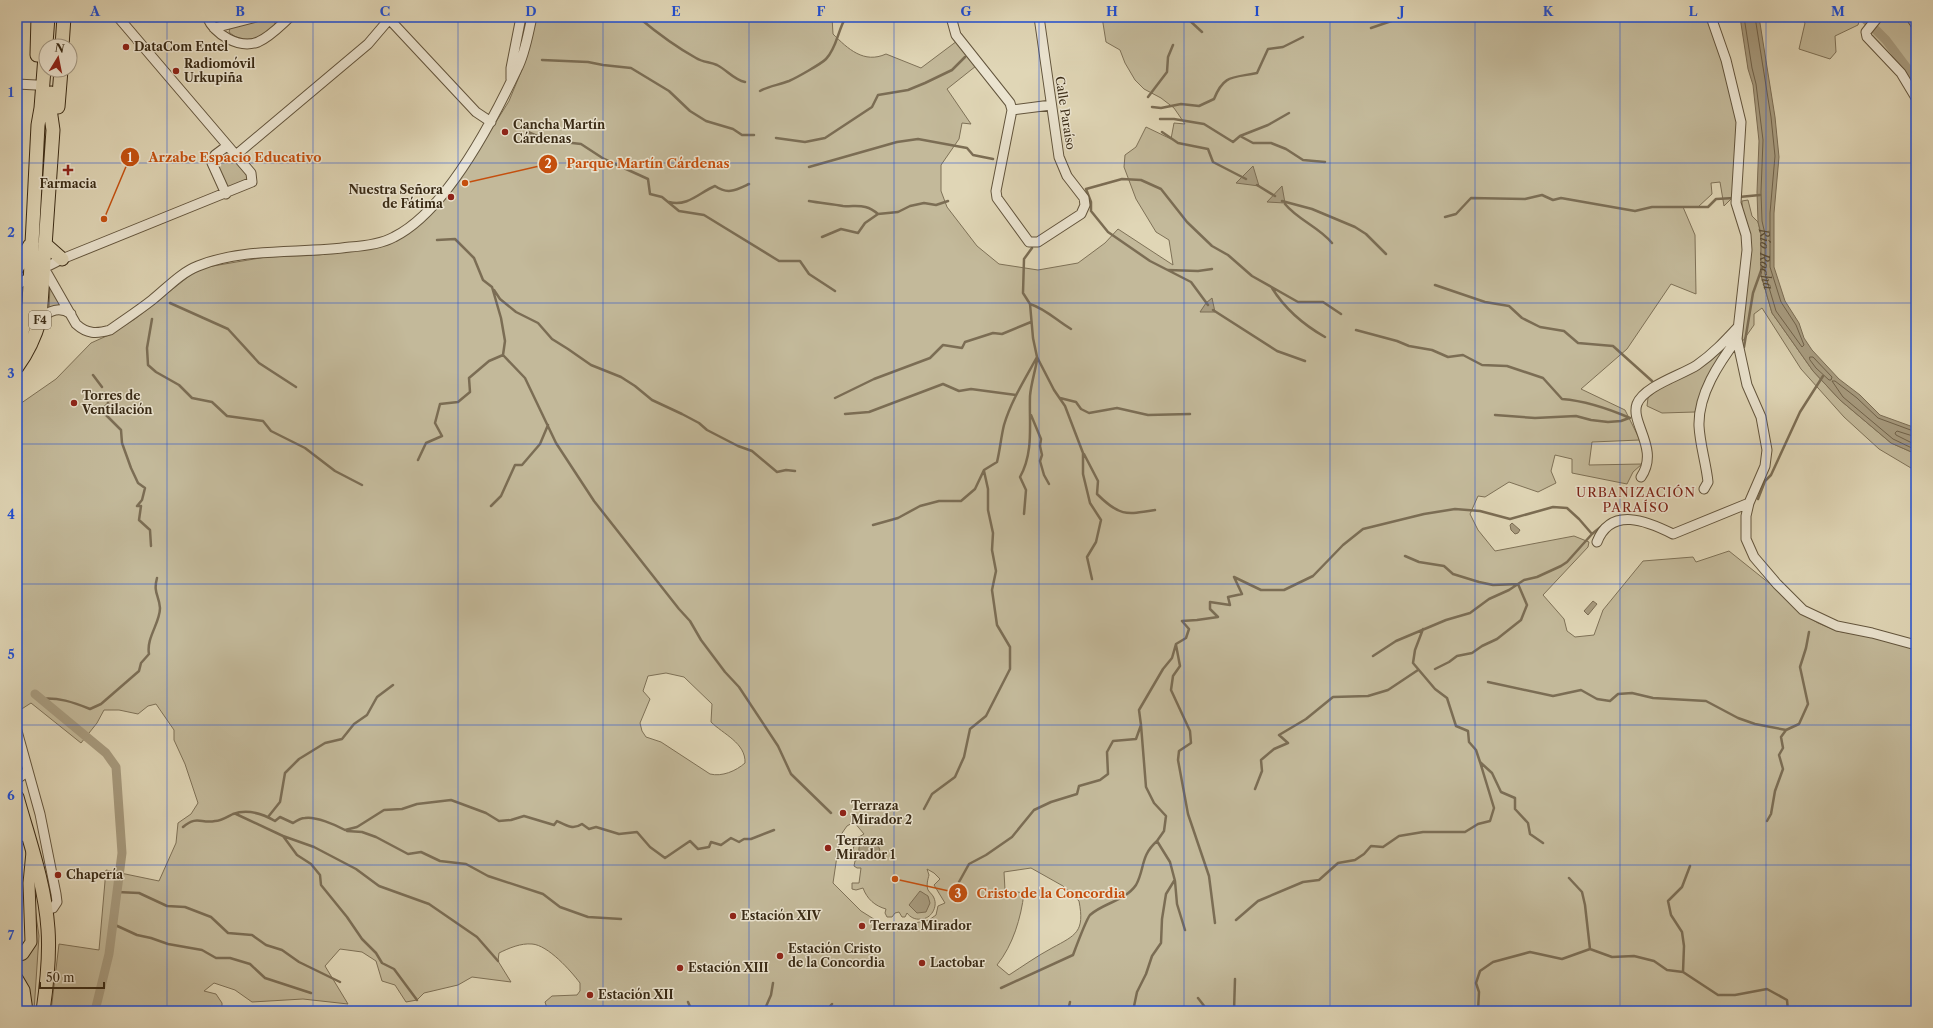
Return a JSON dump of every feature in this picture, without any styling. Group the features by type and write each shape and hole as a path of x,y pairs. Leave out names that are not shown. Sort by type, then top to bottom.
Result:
{"highway":[{"path":"38,17 35,108 38,125"},
{"name":"F4","path":"17,367 27,352 35,335 40,319 44,268 38,243 36,176 38,125 42,108 48,17"},
{"path":"56,38 57,17"},
{"path":"63,38 64,17"},
{"name":"F4","path":"17,345 27,312 30,273 38,243 50,177 53,130 50,109 52,78"},
{"path":"53,130 58,110 60,78"},
{"path":"37,159 51,160"},
{"path":"36,176 50,177"},
{"path":"17,268 38,243 62,258"},
{"path":"17,798 22,836 32,852 46,910 49,943 48,968 43,1011"}],"main road":[{"path":"17,956 23,954 31,942 29,883 32,852"},
{"path":"17,978 24,990 27,1011"}],"street":[{"path":"17,285 30,273 44,268 62,258 226,194 250,184 253,180 252,173 227,146 118,17"},
{"path":"207,17 214,28 232,41 250,43 263,39 290,17"},
{"path":"214,28 256,17"},
{"path":"511,79 511,68 521,17"},
{"path":"44,268 76,324 83,330 91,333 101,333 110,330 197,266 240,256 350,247 381,242 394,237 411,226 441,196 464,166 502,103 511,79 518,69 532,17"},
{"path":"951,17 952,26 956,35 1010,104 1012,110 1051,105"},
{"name":"Calle Paraíso","path":"1012,110 996,191 997,198 1029,242 1038,242 1081,214 1085,205 1084,198 1067,176 1060,157 1039,17"},
{"path":"1711,17 1726,60 1741,122 1736,203 1746,235 1747,250 1737,339 1747,385 1761,417 1767,450 1765,466 1749,503 1746,516 1746,539 1754,557 1777,584 1803,610 1837,626 1872,633 1916,645"},
{"path":"1878,17 1866,32 1867,37 1901,73 1916,98"},
{"path":"1911,17 1916,25"},
{"path":"236,155 368,44 391,18 476,112 491,122"},
{"path":"17,84 36,85"},
{"path":"226,194 212,163 215,155 227,146"},
{"path":"17,268 30,273"},
{"path":"40,319 45,314 56,309 62,309 71,314"},
{"path":"1641,477 1647,468 1647,454 1645,439 1636,413 1637,404 1643,395 1697,365 1714,352 1738,327"},
{"path":"1704,489 1708,482 1699,426 1701,409 1711,381 1737,339"},
{"path":"1597,542 1599,535 1608,525 1618,519 1641,521 1673,534 1749,503"},
{"path":"17,730 40,814 56,894 57,902 53,908 46,910"},
{"path":"17,779 28,771"}],"shaded area":[{"path":"269,17 275,18 275,24 259,36 241,39 229,32 230,28"},
{"path":"535,17 832,17 833,34 851,50 864,56 871,57 878,57 886,54 921,68 957,41 976,66 947,89 971,124 962,123 959,139 941,165 941,191 947,207 977,246 999,264 1038,270 1078,263 1105,243 1118,229 1173,265 1169,240 1156,232 1136,199 1124,167 1125,155 1136,147 1146,127 1171,139 1174,123 1185,124 1174,108 1161,98 1144,89 1135,80 1125,63 1120,50 1106,42 1102,17 1707,17 1723,61 1739,127 1733,197 1724,206 1720,182 1711,183 1712,194 1698,207 1683,207 1695,235 1696,294 1671,284 1627,349 1581,389 1625,410 1640,440 1592,442 1589,465 1642,464 1633,472 1627,484 1572,473 1572,459 1555,455 1551,471 1556,483 1538,492 1509,482 1485,497 1478,496 1470,514 1478,530 1495,551 1574,536 1589,542 1588,547 1543,595 1564,619 1567,631 1575,637 1594,635 1603,610 1643,561 1693,557 1696,562 1729,551 1769,583 1797,610 1818,623 1837,631 1873,637 1916,649 1916,1011 548,1011 545,1002 552,996 577,995 580,991 580,983 559,959 545,949 538,945 524,944 499,953 498,961 511,982 472,977 458,985 424,993 417,1000 406,1002 395,985 382,981 376,961 362,952 340,949 325,966 348,1004 303,999 252,1002 235,990 214,983 204,991 216,994 222,1003 222,1011 51,1011 59,944 99,950 106,870 159,881 176,843 178,823 191,814 198,803 185,764 174,740 174,730 156,704 148,706 138,714 119,710 104,710 97,723 81,743 31,703 17,712 17,406 56,379 91,343 111,334 135,319 193,273 207,267 266,257 319,255 377,247 390,244 408,233 428,217 481,146 509,101 523,67","holes":["666,673 684,677 712,704 711,722 738,744 742,750 745,763 729,773 719,775 710,774 661,742 646,737 642,731 640,723 650,699 643,691 648,676","854,822 864,834 857,838 853,849 859,859 855,861 854,866 861,868 859,883 852,883 852,889 856,890 863,888 872,902 886,909 885,913 887,917 892,917 895,913 899,912 902,917 905,917 907,913 915,919 925,918 931,915 935,905 934,897 927,888 929,875 927,869 940,879 934,885 945,903 938,906 936,915 929,920 896,927 885,926 861,911 833,883 840,836 847,826","1031,868 1063,886 1079,901 1081,911 1081,920 1077,931 1073,936 1009,975 997,965 1008,949 1012,940 1021,912 1024,893 1005,890 1004,872"]},
{"path":"1800,17 1860,18 1858,25 1835,36 1836,52 1830,59 1799,49 1805,23"},
{"path":"1883,17 1905,17 1916,34 1916,88 1904,68 1871,35 1871,31"},
{"path":"224,155 235,160 244,171 247,179 229,188 216,164 218,159"},
{"path":"1748,200 1752,216 1758,222 1761,234 1761,275 1772,313 1813,371 1840,400 1891,443 1916,454 1916,471 1879,449 1844,417 1801,369 1762,308 1754,314 1754,325 1742,342 1744,308 1742,201"},
{"path":"50,287 63,305 49,307"},
{"path":"1727,345 1705,381 1695,412 1662,413 1647,406 1648,398 1656,391 1716,356"},
{"path":"32,888 39,936 34,1011 30,1011 28,988 17,971 17,960 25,956"}],"water":[{"name":"Río Rocha","path":"1740,17 1759,17 1775,117 1779,157 1774,213 1774,267 1785,301 1799,323 1804,338 1812,350 1839,379 1860,395 1880,415 1916,428 1916,454 1891,443 1840,400 1813,371 1772,313 1761,275 1761,234 1758,222 1757,192 1759,141 1753,85 1748,69"},
{"path":"1253,166 1259,186 1236,183"},
{"path":"1282,186 1285,203 1267,202"},
{"path":"1212,298 1215,312 1200,312 1206,303"},
{"path":"1512,523 1520,530 1518,533 1515,534 1511,530 1510,525"},
{"path":"1593,601 1597,604 1588,615 1584,611"},
{"path":"867,839 876,841 880,850 868,860 860,855 859,850 861,844"},
{"path":"920,891 928,896 930,903 926,912 917,913 909,905"}],"waterway":[{"path":"638,17 666,39 689,54 717,65 737,79 745,82"},
{"path":"760,91 792,79 826,59 833,49 846,17"},
{"path":"1183,17 1188,19 1202,32"},
{"path":"1371,28 1403,17"},
{"path":"1863,17 1886,40 1916,80"},
{"path":"1152,107 1161,108 1181,104 1199,106 1214,99 1222,85 1230,78 1257,73 1268,49 1283,47 1303,37"},
{"path":"1148,97 1167,72 1168,57 1173,45"},
{"path":"776,138 805,142 825,138 872,107 878,95 908,90 925,83 952,70 965,57"},
{"path":"542,60 588,62 631,68 669,91 690,111 706,121 733,129 742,135 754,135"},
{"path":"1240,136 1268,125 1289,113"},
{"path":"1160,119 1174,119 1204,124 1233,142 1240,136 1253,143 1271,143 1286,149 1303,160 1325,162"},
{"path":"528,132 546,140 581,144 604,159 648,179 650,194 662,197 679,211 704,215 779,261 800,261 809,274 835,291"},
{"path":"1162,132 1178,143 1208,149 1213,162 1246,179"},
{"path":"809,167 897,142 918,139 967,148 973,155 993,159"},
{"path":"1208,305 1191,282 1150,261 1108,232 1091,211 1091,202 1086,189 1122,179 1141,180 1161,189 1187,222 1212,246 1228,255 1252,276 1298,302 1323,302 1341,314"},
{"path":"669,202 676,203 688,201 715,186 720,189 732,191 749,184"},
{"path":"1257,185 1275,196"},
{"path":"1445,217 1456,214 1471,198 1525,199 1542,195 1553,200 1561,198 1635,211 1652,207 1708,207 1716,199 1734,198"},
{"path":"1739,197 1760,195"},
{"path":"809,201 843,206 865,207 878,214 898,212 910,206 924,203 936,205 948,201"},
{"path":"1282,201 1312,209 1355,227 1366,234 1386,254"},
{"path":"1285,204 1296,215 1321,232 1332,243"},
{"path":"822,237 841,229 858,233 865,223 878,214"},
{"path":"437,240 455,239 474,258 483,280 492,287 501,318 505,341 503,355 525,378 556,443 594,501 690,621 701,640 725,672 739,687 778,746 791,774 831,813"},
{"path":"873,525 898,518 920,506 939,501 961,501 975,489 984,470 997,462 1003,430 1010,407 1037,357 1033,338 1030,304 1023,293 1024,259 1032,248"},
{"path":"1744,347 1753,293 1762,268"},
{"path":"1168,270 1198,271 1212,269"},
{"path":"1435,285 1485,302 1509,306 1522,318 1540,327 1564,331 1578,343 1613,346 1652,381"},
{"path":"1272,288 1289,310 1325,337"},
{"path":"494,290 500,299 516,312 538,323 552,339 591,365 621,377 652,400 699,423 707,430 738,446 752,451 777,472 786,470 795,471"},
{"path":"170,303 228,329 259,363 296,387"},
{"path":"1030,304 1046,312 1071,329"},
{"path":"1213,310 1277,351 1305,361"},
{"path":"152,319 147,348 148,365 156,372 179,385 192,398 212,402 227,416 263,421 271,431 305,448 335,471 362,485"},
{"path":"835,398 874,379 930,358 943,345 962,348 965,342 993,333 1002,334 1031,322"},
{"path":"1356,330 1397,341 1409,346 1432,350 1448,357 1463,355 1482,365 1507,366 1543,378 1562,399 1580,401 1630,418"},
{"path":"418,460 426,443 442,436 435,423 440,404 458,402 470,392 469,378 489,361 503,355"},
{"path":"1037,357 1054,390 1065,406 1083,453 1083,474 1090,503 1101,520 1096,542 1087,557 1092,579"},
{"path":"1024,514 1026,490 1020,477 1029,448 1030,396 1037,360"},
{"path":"93,375 102,387"},
{"path":"1758,499 1765,481 1771,475 1800,412 1823,376"},
{"path":"845,414 869,412 943,384 959,391 971,389 1016,395"},
{"path":"105,393 108,397 108,404 101,410 121,430 122,443 131,468 138,483 145,488 142,500 137,506 141,506 139,520 150,530 151,546"},
{"path":"1060,398 1076,402 1081,409 1089,413 1117,408 1148,415 1190,414"},
{"path":"1031,415 1041,439 1040,446 1042,455 1040,461 1044,475 1049,484"},
{"path":"1495,415 1535,418 1576,416 1608,422 1621,421 1629,418"},
{"path":"491,506 501,496 515,465 522,465 540,444 548,425"},
{"path":"1084,454 1098,481 1097,494 1111,506 1117,510 1129,513 1155,510"},
{"path":"924,809 932,794 955,777 964,757 970,729 986,716 1010,669 1010,647 997,625 992,590 996,571 992,550 993,533 988,510 988,489 984,471"},
{"path":"959,882 969,864 986,855 1012,837 1034,810 1051,802 1077,794 1079,786 1100,780 1108,774 1107,752 1113,741 1136,739 1141,725 1139,710 1163,669 1172,658 1176,644 1186,638 1189,629 1182,621 1218,617 1210,609 1210,602 1230,605 1228,597 1242,594 1234,577 1261,590 1284,590 1313,576 1343,545 1363,529 1424,514 1455,509 1480,511 1510,519 1553,507 1567,508 1592,534"},
{"path":"1373,656 1396,641 1446,620 1470,613 1489,599 1509,590 1524,580 1537,577 1561,566 1567,562 1592,534 1603,525"},
{"path":"1405,556 1419,562 1444,566 1453,574 1479,582 1493,585 1518,584 1527,605 1521,620 1497,639 1482,646 1472,653 1457,656 1435,669"},
{"path":"40,699 65,701 90,709 101,704 139,671 141,663 149,654 149,642 159,614 160,608 156,587 157,578"},
{"path":"1423,629 1415,650 1413,663 1435,689 1447,698 1456,726 1468,731 1469,742 1476,750 1480,762 1492,773 1501,792 1515,798 1515,809 1528,823 1530,834 1543,843"},
{"path":"1767,821 1771,814 1775,791 1783,769 1779,755 1783,748 1781,737 1786,730 1799,724 1808,704 1800,667 1809,632"},
{"path":"1176,645 1180,666 1173,676 1171,690 1190,731 1191,743 1179,751 1178,760 1188,814 1209,876 1215,923"},
{"path":"1255,789 1262,771 1261,760 1274,749 1288,743 1279,735 1306,719 1333,697 1368,696 1388,690 1418,670"},
{"path":"1488,682 1553,696 1581,690 1597,699 1610,701 1618,694 1632,693 1653,698 1706,701 1738,718 1755,724 1786,730"},
{"path":"268,817 280,802 285,773 299,759 325,743 342,739 354,724 367,715 377,697 393,685"},
{"path":"35,694 106,753 116,767 122,853 109,954 95,1011"},
{"path":"1141,725 1146,787 1154,803 1166,816 1164,831 1157,841 1170,862 1175,881 1177,904 1185,930"},
{"path":"1236,920 1258,901 1303,882 1319,880 1338,863 1355,860 1364,854 1371,846 1383,847 1399,836 1423,832 1465,832 1478,824 1490,821 1494,808 1480,762"},
{"path":"183,827 192,821 217,821 233,814 249,812 260,814 275,821 280,817 293,823 303,818 314,818 331,823 345,830 357,827 384,810 402,809 417,804 451,800 486,813 499,821 511,820 524,816 554,825 557,821 570,827 576,827 582,824 589,829 596,827 619,834 637,832 650,847 665,858 690,841 698,849 709,847 711,842 721,845 731,838 739,842 744,839 751,839 774,830"},
{"path":"236,814 283,836 297,855 311,864 320,875 321,885 347,917 362,939 376,953 382,963 394,969 417,1000"},
{"path":"347,831 362,832 376,837 408,854 421,852 440,861 466,864 488,876 543,894 560,907 588,917 621,919"},
{"path":"283,836 314,847 356,869 379,886 429,904 477,937 498,961"},
{"path":"1001,988 1073,955 1090,915 1126,895 1136,885 1145,857 1157,841"},
{"path":"1683,972 1684,946 1682,932 1671,915 1668,901 1682,887 1690,866"},
{"path":"1569,878 1582,892 1590,949"},
{"path":"1133,1011 1137,992 1146,974 1152,956 1161,943 1162,919 1166,894 1174,881"},
{"path":"117,892 139,893 167,906 185,907 211,917 228,933 252,935 266,945 282,950 299,962 340,982"},
{"path":"113,924 137,935 168,944 202,950 216,958 230,958 250,964 265,978 311,993"},
{"path":"1478,1011 1479,992 1476,983 1480,971 1493,962 1530,952 1562,959 1590,949 1612,957 1634,956 1654,961 1667,970 1683,972 1718,995 1735,995 1767,989 1787,1000 1788,1011"},
{"path":"1234,1011 1235,979"},
{"path":"764,1011 771,995 773,983"},
{"path":"1198,998 1208,1011"},
{"path":"688,1002 692,1011"},
{"path":"1068,1011 1070,1002"},
{"path":"826,1011 832,1004"}],"place":[{"name":"DataCom Entel","path":"126,47"},
{"name":"Radiomóvil Urkupiña","path":"176,71"},
{"name":"Cancha Martín Cárdenas","path":"505,132"},
{"name":"Farmacia","path":"68,170"},
{"name":"Parque Martín Cárdenas","path":"465,183"},
{"name":"Nuestra Señora de Fátima","path":"451,197"},
{"name":"Arzabe Espacio Educativo","path":"104,219"},
{"name":"Torres de Ventilación","path":"74,403"},
{"name":"Terraza Mirador 2","path":"843,813"},
{"name":"Terraza Mirador 1","path":"828,848"},
{"name":"Chapería","path":"58,875"},
{"name":"Cristo de la Concordia","path":"895,879"},
{"name":"Estación XIV","path":"733,916"},
{"name":"Terraza Mirador","path":"862,926"},
{"name":"Estación Cristo de la Concordia","path":"780,956"},
{"name":"Lactobar","path":"922,963"},
{"name":"Estación XIII","path":"680,968"},
{"name":"Estación XII","path":"590,995"}],"district":[{"name":"URBANIZACIÓN PARAÍSO","path":"1636,500"}]}
